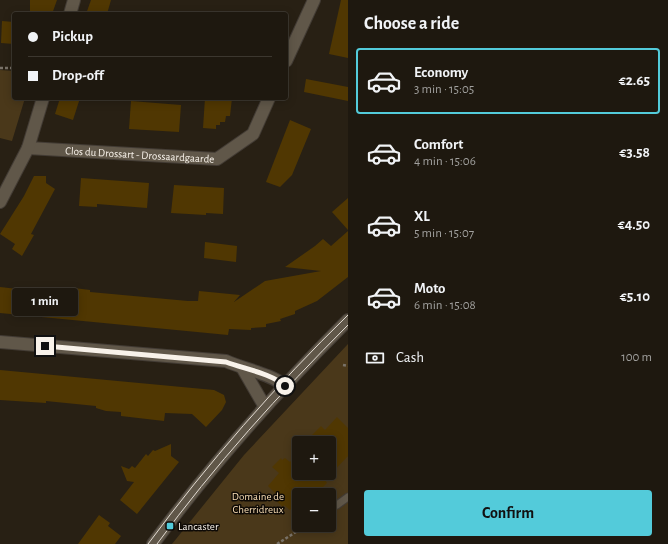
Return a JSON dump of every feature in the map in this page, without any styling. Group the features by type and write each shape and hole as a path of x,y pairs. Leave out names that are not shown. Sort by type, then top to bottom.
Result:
{"street":[{"path":"71,12 74,0"},
{"path":"288,57 314,0"},
{"path":"0,202 28,148 42,100"},
{"name":"Clos du Drossart - Drossaardgaarde","path":"28,148 217,159 252,134 268,100"},
{"path":"153,544 205,477 265,407 348,320"},
{"path":"0,342 226,362 243,369 268,376 285,386"},
{"path":"243,369 265,407"}],"lane":[{"path":"337,505 348,497"}],"path":[{"path":"0,68 12,68"},
{"path":"343,365 348,366"},
{"path":"278,544 296,532"}],"green space":[{"path":"0,70 12,71 12,100 24,100 12,141 0,138"},
{"name":"Domaine de Cherridreux","path":"348,344 348,544 172,544 244,455"}],"building":[{"path":"30,0 57,0 53,12 30,12"},
{"path":"91,0 111,0 108,12 87,12"},
{"path":"341,0 348,0 348,58 329,54"},
{"path":"2,21 12,22 12,44 1,43"},
{"path":"306,79 348,87 348,101 304,92"},
{"path":"59,100 79,100 73,120 55,114"},
{"path":"205,100 232,100 230,116 226,116 225,122 220,122 220,125 216,125 216,129 203,128"},
{"path":"131,101 181,105 179,132 129,129"},
{"path":"290,120 311,129 292,175 280,187 266,182"},
{"path":"34,176 46,176 46,183 55,189 31,234 34,235 22,256 12,249 15,244 0,234 24,196"},
{"path":"81,178 149,183 147,208 97,204 97,207 79,206"},
{"path":"174,185 224,188 223,214 206,213 206,215 171,213"},
{"path":"348,198 348,230 332,212"},
{"path":"348,231 348,277 317,301 295,311 295,314 280,319 281,321 266,324 266,327 251,328 251,330 229,329 228,335 0,313 0,287 27,290 43,290 43,288 74,292 74,288 90,290 90,292 188,301 198,301 199,291 240,295 234,302 265,281 321,271 285,267 323,239 331,246"},
{"path":"205,242 237,246 236,262 204,258"},
{"path":"0,370 214,390 224,395 226,402 222,410 206,427 192,414 165,413 164,421 121,416 121,412 106,411 96,408 96,406 46,401 46,403 0,400"},
{"path":"337,417 348,428 348,456 336,469 336,436 311,436 321,426 325,430"},
{"path":"171,444 171,456 179,462 137,514 120,500 134,482 127,481 121,466 129,469 132,466 135,468 146,454 148,456 153,450 155,451"},
{"path":"281,458 282,460 285,458 290,462 292,460 292,480 325,480 327,483 322,488 292,488 292,508 290,510 284,505 283,507 274,499 277,495 268,486 279,473 272,467"},
{"path":"99,515 110,523 108,526 121,536 115,544 78,544"}],"tram line":[{"path":"148,544 194,484 244,425 295,369 348,315"},
{"path":"157,544 201,486 248,431 297,377 348,325"}],"place":[{"name":"Lancaster","path":"170,526"}],"route":[{"path":"45,346 226,362 243,369 268,376 285,386"}]}
